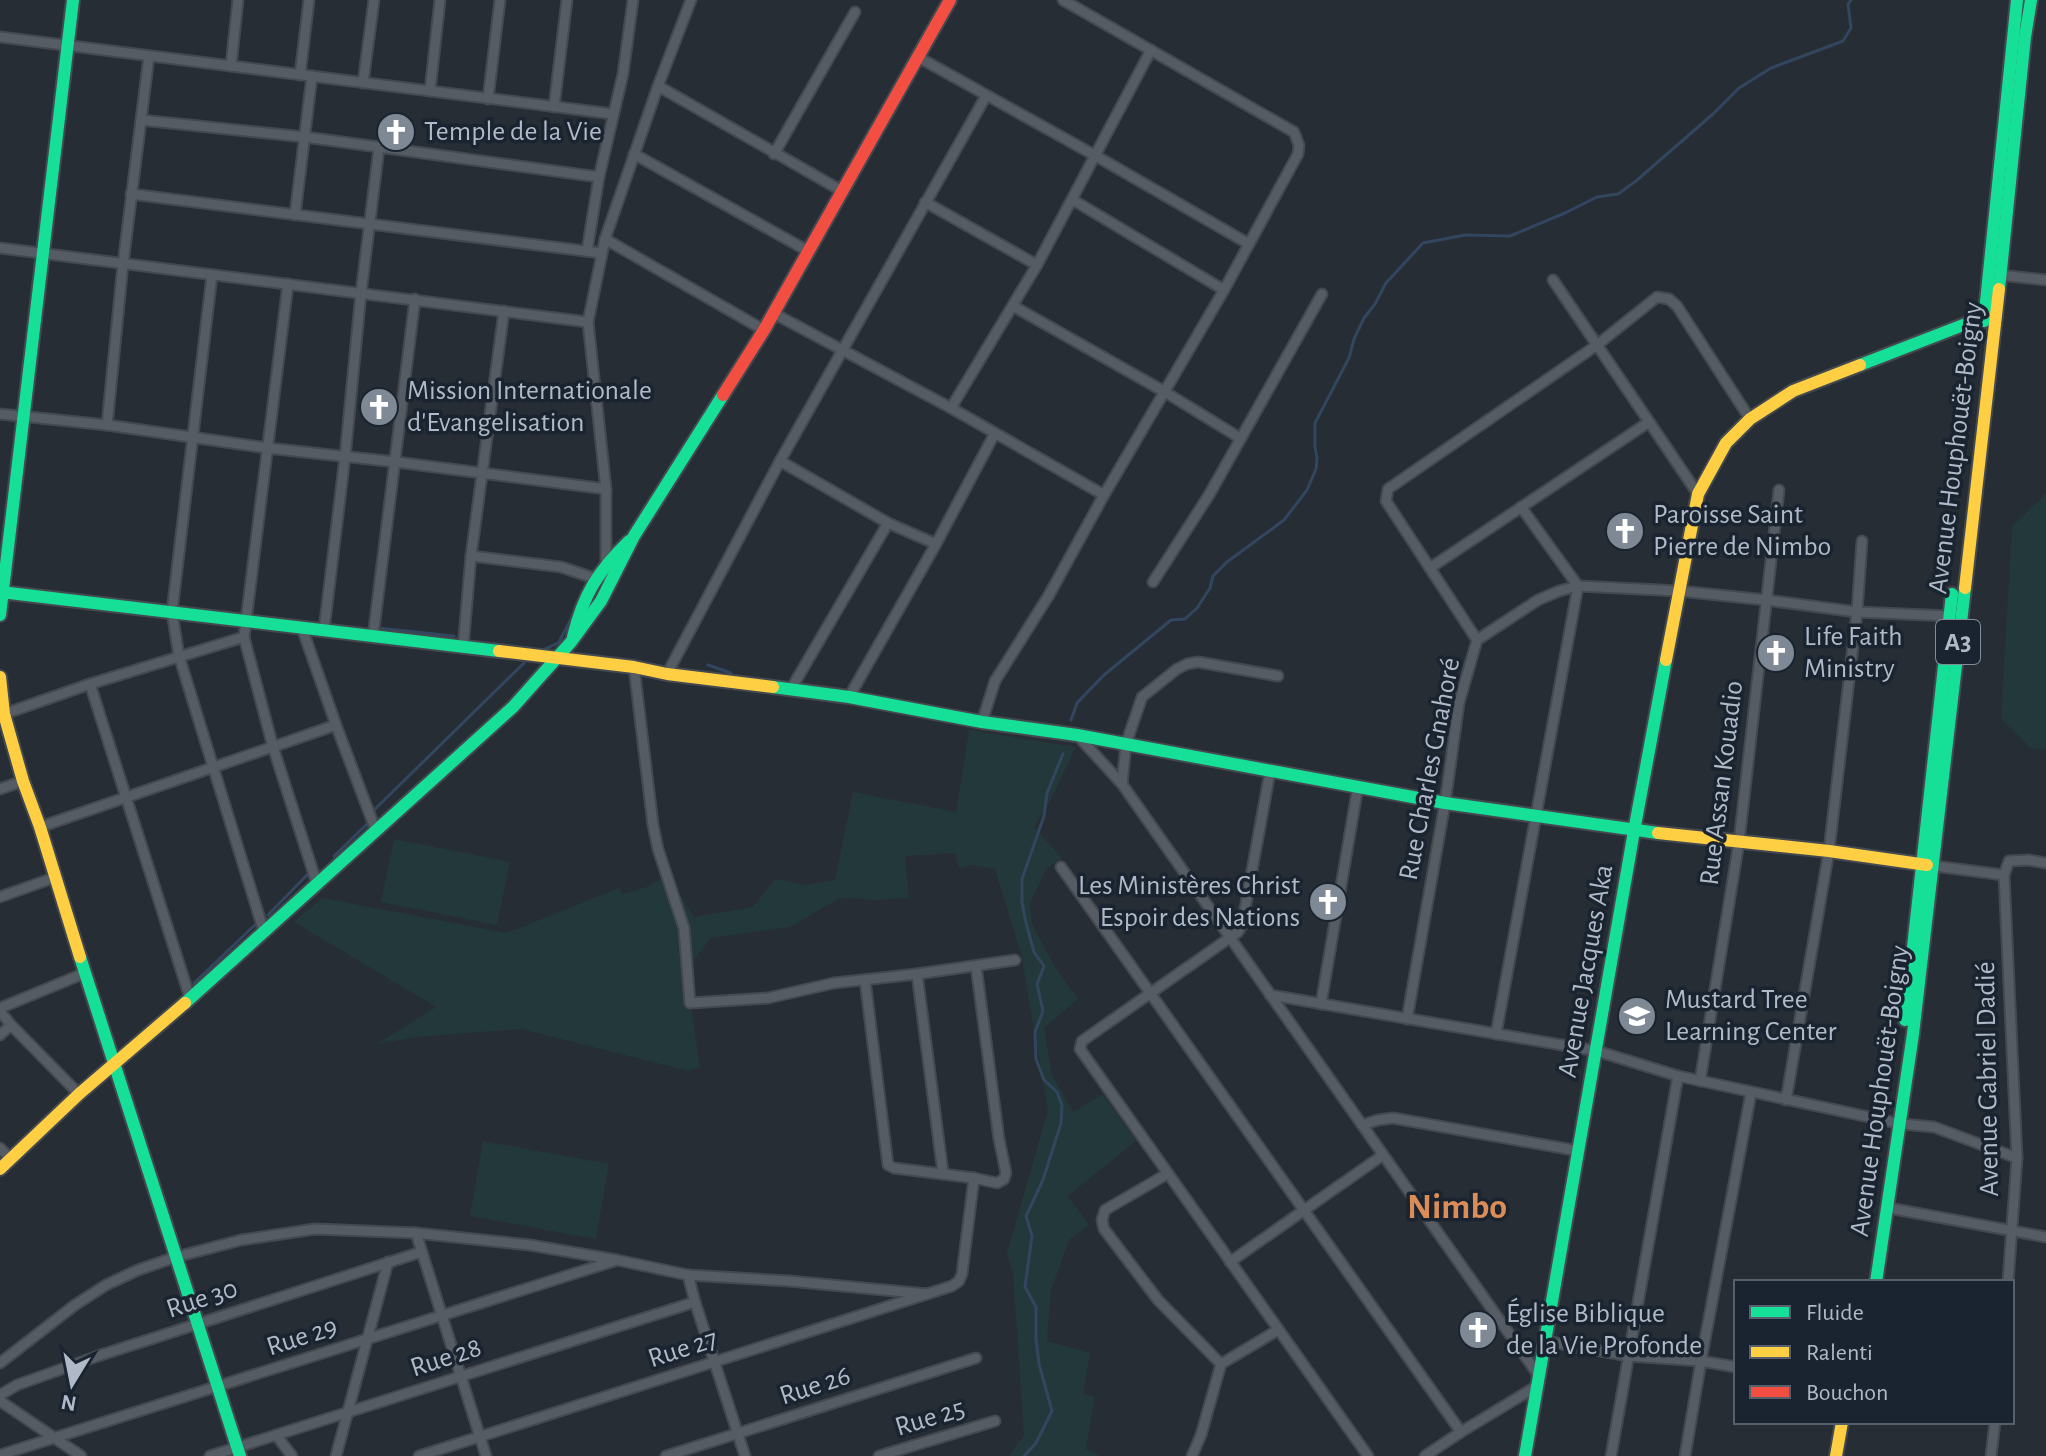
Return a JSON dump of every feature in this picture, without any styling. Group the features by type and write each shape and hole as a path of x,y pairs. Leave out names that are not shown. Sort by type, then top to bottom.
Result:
{"main road":[{"path":"0,615 2,563 73,0"},
{"path":"0,1169 79,1094 513,707 586,625 634,536 764,330 950,0"},
{"name":"Avenue Houphouët-Boigny","path":"1876,1280 1889,1208 1990,315 2017,0"},
{"name":"Avenue Houphouët-Boigny","path":"1928,865 1950,616 1977,401 1990,315 2000,275 2031,0"},
{"name":"Avenue Jacques Aka","path":"1525,1456 1634,831 1698,494 1726,443 1750,419 1793,391 1990,315"},
{"path":"571,642 583,599 594,578 634,536"},
{"path":"1,592 634,667 849,697 982,722 1077,735 1445,803 1634,831 1829,851 1928,865"},
{"path":"0,677 4,714 23,781 239,1451"},
{"name":"Avenue Houphouët-Boigny","path":"1865,1280 1897,1123"},
{"path":"1836,1456 1842,1424"},
{"path":"1846,1456 1852,1424"}],"street":[{"path":"231,66 238,0"},
{"path":"300,75 309,0"},
{"path":"363,83 374,0"},
{"path":"430,91 440,0"},
{"path":"488,99 500,0"},
{"path":"554,107 567,0"},
{"path":"587,251 599,177 623,74 633,0"},
{"path":"609,586 606,489 588,322 605,239 691,0"},
{"path":"982,722 995,681 1049,595 1224,290 1298,154 1299,145 1294,132 1063,0"},
{"path":"774,154 855,12"},
{"path":"0,37 613,114"},
{"path":"951,408 1037,265 1151,50"},
{"path":"107,425 149,56"},
{"path":"918,57 1249,244"},
{"path":"295,215 312,76"},
{"path":"658,86 842,191"},
{"path":"667,674 780,461 986,96"},
{"path":"141,120 305,137 599,177"},
{"path":"324,630 379,148"},
{"path":"634,154 808,251"},
{"path":"131,194 601,253"},
{"path":"1073,200 1224,290"},
{"path":"925,202 1037,265"},
{"path":"605,239 764,330"},
{"path":"0,248 588,322"},
{"path":"212,275 172,612 179,656 264,932"},
{"path":"2000,275 2046,280"},
{"path":"1553,280 1698,494"},
{"path":"288,284 244,637 273,747 317,884"},
{"path":"1153,582 1209,495 1322,294"},
{"path":"1477,640 1386,501 1388,489 1597,345 1657,297 1669,299 1677,306 1750,419"},
{"path":"373,637 415,299"},
{"path":"1013,306 1240,438"},
{"path":"463,648 471,556 504,311"},
{"path":"773,313 951,408 1104,495"},
{"path":"0,414 606,489"},
{"path":"1430,568 1649,422"},
{"path":"849,697 995,433"},
{"path":"780,461 888,523 936,544"},
{"name":"Rue Assan Kouadio","path":"1700,1081 1739,842 1779,490"},
{"path":"1496,1034 1578,586 1521,507"},
{"path":"791,689 888,523"},
{"path":"1786,1100 1829,851 1857,612 1862,541"},
{"path":"471,556 561,567 594,578"},
{"path":"1578,586 1680,591 1857,612 1950,616"},
{"name":"Rue Charles Gnahoré","path":"1407,1019 1445,803 1459,703 1477,640 1538,600 1578,586"},
{"path":"302,628 376,831"},
{"path":"4,714 244,637"},
{"path":"1122,784 1126,744 1142,697 1177,669 1198,662 1278,676"},
{"path":"634,667 653,825 684,928 690,1003 768,998 834,983 1015,960"},
{"path":"90,684 190,998"},
{"path":"40,827 336,725"},
{"path":"1077,735 1122,784 1538,1381 1425,1456"},
{"path":"1270,772 1242,925 1238,932 1082,1041 1080,1049 1368,1456"},
{"path":"0,789 23,781"},
{"path":"1321,1004 1358,786"},
{"path":"1928,865 2004,875 2009,861 2046,863"},
{"path":"1061,867 1461,1432"},
{"name":"Avenue Gabriel Dadié","path":"2004,875 2017,1158 2008,1280"},
{"path":"0,897 56,877"},
{"path":"865,980 888,1165 997,1183 1004,1179 1006,1173 976,966"},
{"path":"79,1094 0,1010 85,973"},
{"path":"917,974 943,1173"},
{"path":"1270,995 1597,1051 1678,1076 1751,1093 1897,1123 1934,1127 2017,1158"},
{"path":"0,1035 11,1025"},
{"path":"1611,1456 1678,1076"},
{"path":"1685,1456 1751,1093"},
{"path":"1362,1125 1393,1118 1579,1151"},
{"path":"0,1148 11,1159"},
{"path":"1230,1262 1383,1155"},
{"path":"1167,1174 1105,1210 1102,1220 1104,1229 1158,1300 1221,1364"},
{"name":"Rue 27","path":"419,1456 952,1286 962,1274 974,1178"},
{"path":"1889,1208 2046,1237"},
{"path":"0,1363 75,1305 106,1285 138,1270 241,1240 315,1229 416,1233 530,1245 688,1275 927,1294"},
{"path":"416,1233 486,1456"},
{"name":"Rue 30","path":"0,1398 17,1385 40,1377 421,1252"},
{"name":"Rue 29","path":"0,1455 617,1260"},
{"path":"336,1456 388,1262"},
{"path":"688,1275 745,1456"},
{"name":"Rue 28","path":"210,1456 239,1451 276,1435 695,1302"},
{"path":"1192,1456 1221,1364 1278,1330"},
{"path":"1545,1341 1629,1356 1734,1367"},
{"name":"Rue 26","path":"666,1456 976,1358"},
{"path":"0,1398 81,1456"},
{"name":"Rue 25","path":"879,1456 995,1421"},
{"path":"1991,1456 1995,1424"},
{"path":"276,1435 292,1456"}],"green space":[{"path":"2046,494 2046,750 2031,748 2001,719 2012,526"},
{"path":"969,730 1076,747 1034,827 1062,858 1046,869 1030,903 1032,924 1055,967 1078,999 1044,1028 1052,1075 1073,1112 1103,1094 1136,1141 1068,1196 1089,1225 1069,1240 1051,1291 1047,1341 1090,1353 1083,1394 1095,1397 1086,1449 1100,1456 1009,1456 1024,1435 1013,1274 1007,1253 1048,1110 1021,954 995,869 973,865 959,868 955,853 905,856 909,898 840,898 790,927 711,938 686,970 700,1068 688,1071 521,1029 418,1037 377,1044 436,1007 294,922 322,898 507,933 619,888 622,894 647,887 668,875 694,917 753,907 775,879 806,885 835,880 853,792 956,812"},
{"path":"394,839 510,862 497,925 381,902"},
{"path":"483,1141 609,1164 596,1239 470,1216"}],"waterway":[{"path":"1071,720 1077,703 1104,675 1171,620 1185,619 1197,608 1210,588 1213,576 1284,520 1307,490 1316,469 1315,423 1349,358 1354,339 1386,283 1423,243 1465,235 1510,236 1597,197 1618,194 1713,114 1739,88 1771,68 1843,41 1851,28 1848,4 1851,0"},
{"path":"559,642 572,617"},
{"path":"378,628 454,636"},
{"path":"545,649 560,642"},
{"path":"372,812 524,663"},
{"path":"708,665 731,673"},
{"path":"1024,1456 1036,1443 1052,1411 1039,1364 1036,1307 1025,1287 1032,1236 1026,1216 1043,1180 1061,1123 1062,1105 1057,1092 1044,1080 1036,1059 1035,1032 1043,1011 1037,984 1044,966 1034,952 1026,923 1022,879 1044,816 1047,793 1063,754"},
{"path":"334,856 368,823"},
{"path":"268,915 308,874"},
{"path":"194,983 257,923"}],"traffic: fast":[{"path":"0,615 73,0"},
{"path":"1984,321 2017,0"},
{"path":"1999,289 2031,0"},
{"path":"1860,365 1989,315"},
{"path":"185,1003 513,707 571,642 601,601 634,536 723,395"},
{"path":"573,637 593,584 629,541"},
{"path":"1876,1280 1913,1034 1965,588"},
{"path":"1,592 499,651"},
{"path":"1905,1020 1952,594"},
{"path":"1525,1456 1666,660"},
{"path":"773,687 1077,735 1445,803 1658,833"},
{"path":"80,957 240,1456"}],"traffic: slow":[{"path":"1965,588 1999,289"},
{"path":"1666,660 1698,494 1726,443 1750,419 1793,391 1860,365"},
{"path":"499,651 773,687"},
{"path":"0,677 4,714 23,781 80,957"},
{"path":"1658,833 1927,865"},
{"path":"0,1169 79,1094 185,1003"},
{"path":"1836,1456 1842,1424"}],"traffic: jam":[{"path":"723,395 764,330 950,0"}],"place":[{"name":"Temple de la Vie","path":"396,132"},
{"name":"Mission Internationale d'Evangelisation","path":"379,407"},
{"name":"Paroisse Saint Pierre de Nimbo","path":"1625,531"},
{"name":"Life Faith Ministry","path":"1776,653"},
{"name":"Les Ministères Christ Espoir des Nations","path":"1328,902"},
{"name":"Mustard Tree Learning Center","path":"1637,1016"},
{"name":"Église Biblique de la Vie Profonde","path":"1478,1330"}],"district":[{"name":"Nimbo","path":"1457,1207"}]}
